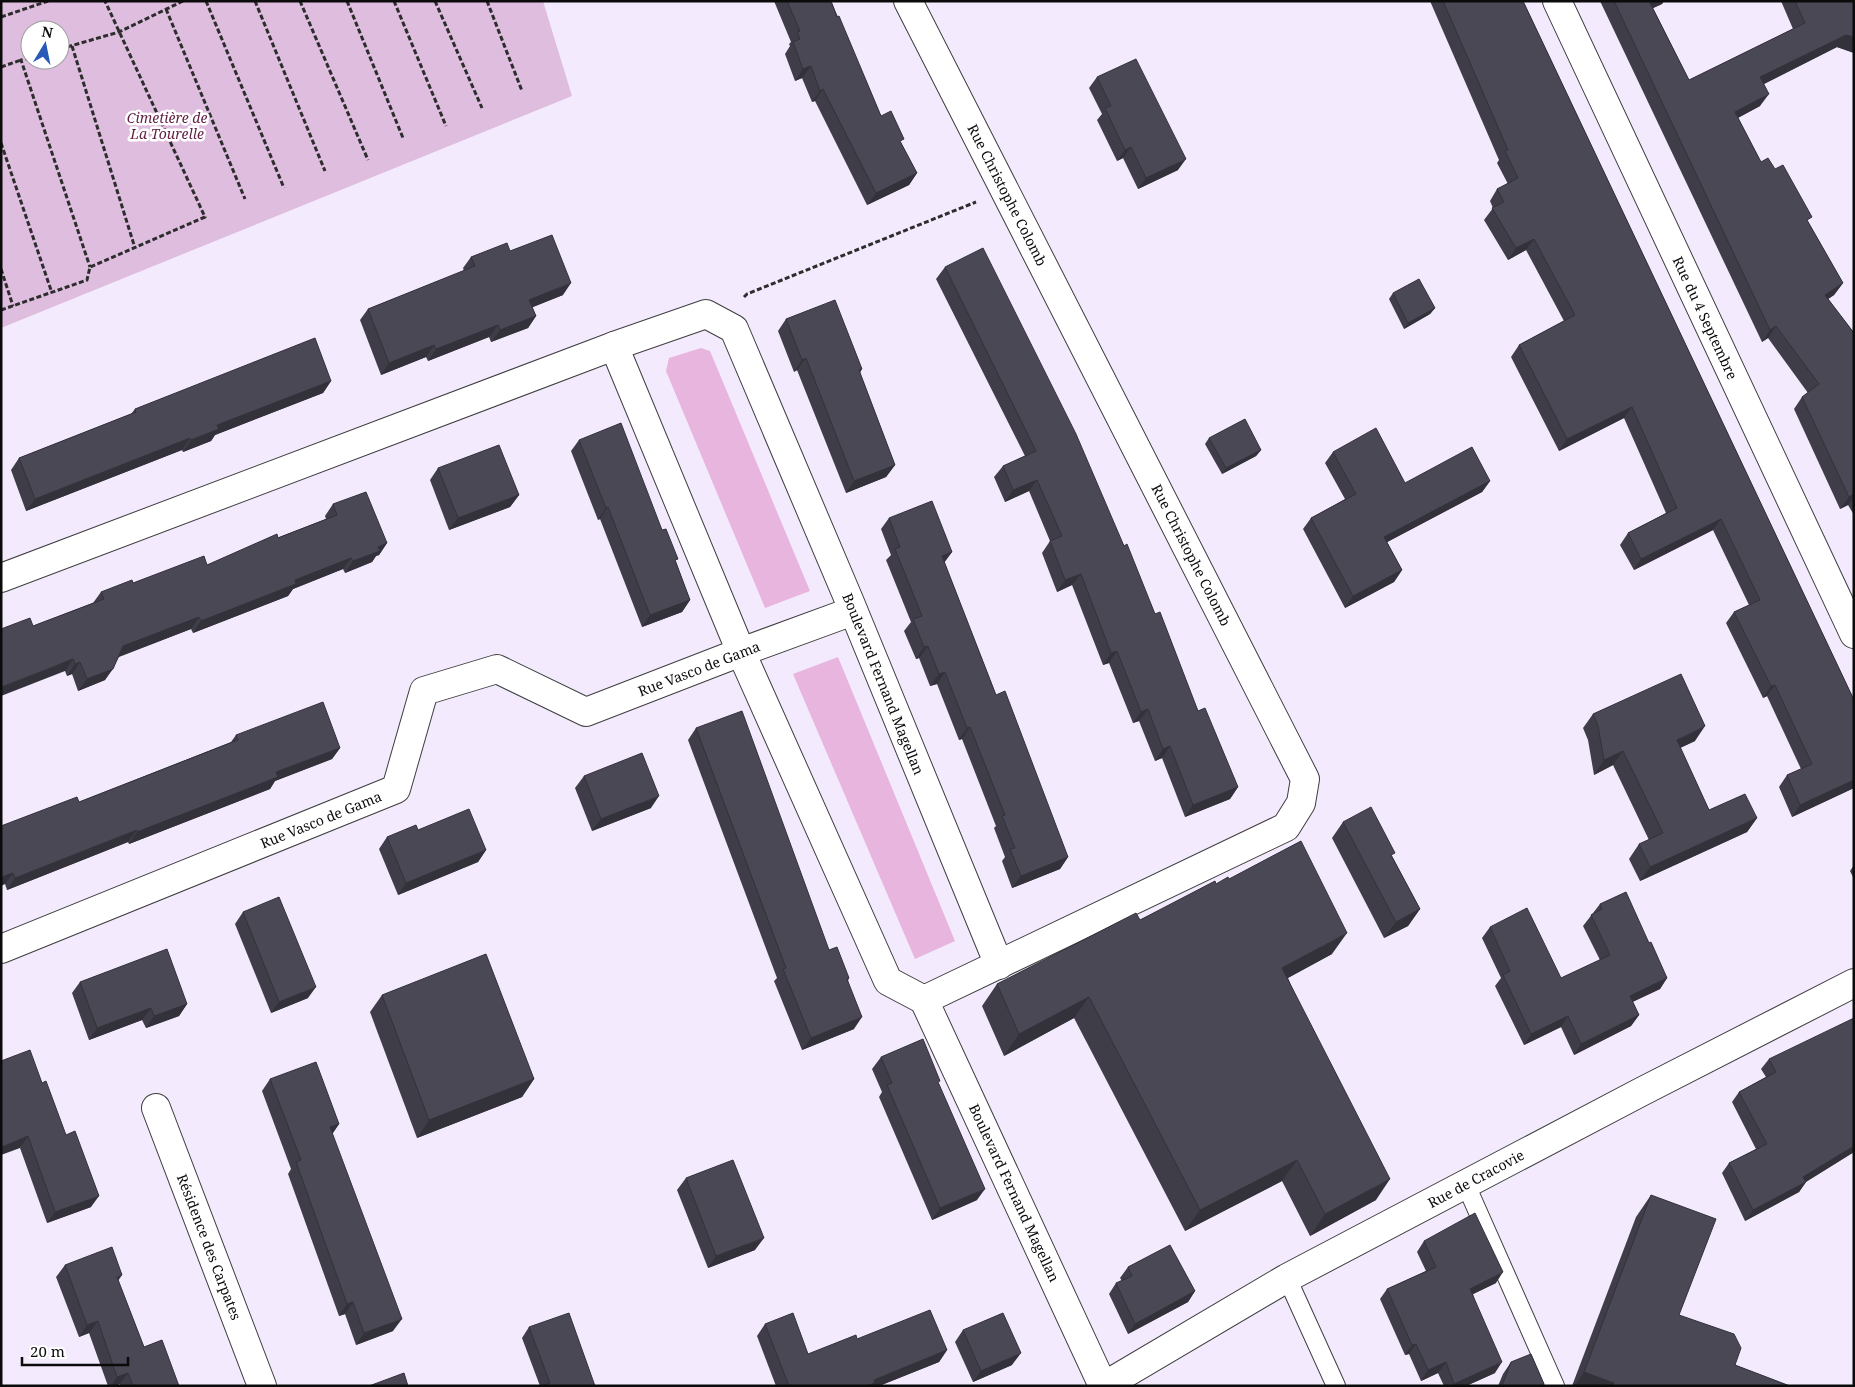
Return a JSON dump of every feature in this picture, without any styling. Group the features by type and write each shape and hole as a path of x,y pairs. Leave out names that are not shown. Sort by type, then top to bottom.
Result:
{"street":[{"name":"Rue Christophe Colomb","path":"908,1 1305,779 1301,803 1286,827 999,965"},
{"name":"Rue du 4 Septembre","path":"1557,1 1854,634"},
{"path":"1,578 614,346 706,314 727,325"},
{"name":"Boulevard Fernand Magellan","path":"727,325 853,611 999,965"},
{"path":"614,346 741,652 888,980 924,1000 999,965"},
{"name":"Rue Vasco de Gama","path":"1,949 396,789 424,691 497,669 586,712 853,611"},
{"name":"Rue de Cracovie","path":"1104,1386 1287,1278 1641,1092 1854,983"},
{"name":"Boulevard Fernand Magellan","path":"924,1000 1104,1386"},
{"name":"Résidence des Carpates","path":"156,1108 262,1386"}],"lane":[{"path":"1466,1185 1555,1386"},
{"path":"1287,1278 1336,1386"}],"path":[{"path":"1,17 48,1"},
{"path":"90,268 205,217 105,1"},
{"path":"135,248 72,46 119,32 183,1"},
{"path":"206,1 284,188"},
{"path":"254,1 325,172"},
{"path":"300,1 368,160"},
{"path":"347,1 403,138"},
{"path":"394,1 446,126"},
{"path":"435,1 482,108"},
{"path":"487,1 522,91"},
{"path":"166,9 245,199"},
{"path":"1,67 20,60"},
{"path":"1,310 87,280 90,268 24,70"},
{"path":"1,144 52,293"},
{"path":"727,325 747,294 1004,190"},
{"path":"1,269 13,306"}],"shaded area":[{"path":"701,348 710,351 810,591 765,608 666,371 669,358"},
{"path":"838,657 955,941 915,959 793,674"}],"green space":[{"name":"Cimetière de La Tourelle","path":"1,1 543,1 572,96 1,328"}],"building":[{"path":"787,1 831,1 881,116 891,111 904,139 900,141 917,173 876,193 823,89 820,91 811,66 803,69 793,42 800,39 797,32 800,31"},
{"path":"1443,1 1523,1 1854,700 1854,780 1800,805 1787,775 1812,764 1775,685 1771,686 1734,612 1760,600 1721,519 1641,559 1628,533 1677,508 1632,407 1567,439 1519,345 1575,315 1534,239 1516,248 1492,208 1504,202 1497,189 1518,178 1505,151 1508,150"},
{"path":"1614,1 1649,1 1689,80 1805,23 1795,1 1854,1 1854,37 1846,35 1760,77 1769,94 1735,112 1761,162 1768,158 1775,169 1783,165 1812,217 1807,220 1843,283 1825,295 1854,333 1854,494 1849,497 1802,397 1819,384 1776,326 1770,330"},
{"path":"1136,59 1186,159 1146,178 1131,147 1125,150 1105,108 1111,106 1097,77"},
{"path":"552,235 571,283 529,300 536,316 500,330 498,325 436,349 434,345 389,363 368,309 475,266 471,257 507,243 510,251"},
{"path":"983,248 1076,434 1124,546 1127,544 1155,614 1160,612 1198,711 1205,708 1238,787 1193,805 1170,746 1163,749 1148,709 1141,712 1117,651 1111,653 1081,574 1065,580 1050,541 1062,536 1037,480 1013,490 1003,466 1036,451 945,267"},
{"path":"1419,279 1435,308 1408,323 1393,293"},
{"path":"835,300 862,369 859,370 895,465 854,481 806,358 802,360 786,319"},
{"path":"315,338 331,381 217,425 219,429 191,440 190,438 35,499 19,458 136,412 135,409"},
{"path":"1245,419 1261,450 1226,468 1209,438"},
{"path":"621,423 662,530 666,529 678,559 675,560 690,600 650,615 608,507 606,508 579,440"},
{"path":"1376,428 1405,483 1472,447 1490,481 1384,537 1402,570 1353,596 1311,518 1356,494 1333,452"},
{"path":"499,445 519,495 458,518 438,468"},
{"path":"366,492 387,543 378,547 380,551 353,561 351,558 295,580 296,584 201,621 199,617 123,646 113,669 87,679 80,662 75,664 73,659 1,687 1,629 30,618 33,626 104,599 101,592 132,580 133,583 204,556 207,565 277,534 278,538 337,515 333,504"},
{"path":"932,501 952,552 942,556 996,695 1005,691 1068,857 1021,876 1010,849 1015,848 1002,816 1005,815 970,727 967,728 945,672 939,674 928,646 924,647 913,619 922,616 895,549 900,547 889,518"},
{"path":"1681,674 1705,726 1677,740 1709,810 1745,794 1757,818 1650,867 1639,844 1663,833 1623,751 1604,760 1598,726 1593,714"},
{"path":"323,702 340,748 276,772 278,777 137,832 137,830 15,878 13,873 1,877 1,826 77,797 79,802 238,740 236,735"},
{"path":"742,711 829,950 837,947 862,1017 811,1038 783,969 786,968 696,728"},
{"path":"642,753 659,796 601,819 584,776"},
{"path":"1371,807 1395,853 1391,855 1420,909 1396,922 1343,822"},
{"path":"469,809 486,850 406,883 387,837 416,825 418,830"},
{"path":"1301,841 1347,933 1282,968 1390,1179 1325,1214 1297,1160 1200,1210 1089,997 1019,1034 997,984 1136,913 1140,920 1215,881 1216,884 1228,877 1229,879"},
{"path":"1626,892 1667,978 1630,996 1639,1015 1581,1044 1568,1016 1531,1034 1503,975 1510,971 1490,927 1527,908 1561,978 1610,955 1591,915 1602,909 1600,904"},
{"path":"279,897 316,987 279,1002 243,912"},
{"path":"167,949 187,1004 154,1016 151,1008 97,1028 80,982"},
{"path":"486,954 534,1079 429,1120 382,995"},
{"path":"1854,1018 1854,1146 1803,1177 1806,1182 1753,1210 1729,1163 1767,1144 1739,1092 1776,1072 1769,1059"},
{"path":"923,1039 940,1081 938,1082 985,1189 940,1208 887,1085 892,1083 881,1057"},
{"path":"30,1050 42,1083 46,1081 66,1135 75,1131 99,1196 55,1212 28,1136 1,1147 1,1061"},
{"path":"316,1062 339,1124 330,1127 402,1319 364,1333 353,1302 347,1304 296,1162 301,1160 270,1079"},
{"path":"733,1160 764,1238 716,1256 686,1178"},
{"path":"1651,1195 1716,1219 1679,1315 1734,1334 1741,1348 1735,1365 1790,1386 1613,1386 1614,1383 1584,1372"},
{"path":"1475,1213 1503,1272 1470,1289 1502,1362 1454,1384 1446,1362 1428,1370 1416,1344 1412,1345 1387,1289 1436,1267 1424,1241"},
{"path":"1170,1245 1195,1291 1135,1324 1116,1283 1132,1276 1128,1267"},
{"path":"112,1247 122,1275 117,1277 144,1347 162,1340 179,1386 133,1386 128,1373 117,1377 98,1321 87,1325 65,1265"},
{"path":"930,1310 947,1350 874,1380 875,1383 866,1386 789,1386 765,1324 793,1313 808,1354 856,1335 857,1339"},
{"path":"569,1313 595,1386 542,1386 550,1383 529,1327"},
{"path":"1003,1313 1021,1353 981,1371 963,1330"},
{"path":"1531,1354 1544,1384 1541,1386 1502,1386 1511,1362"},
{"path":"404,1373 408,1386 369,1386"}]}
